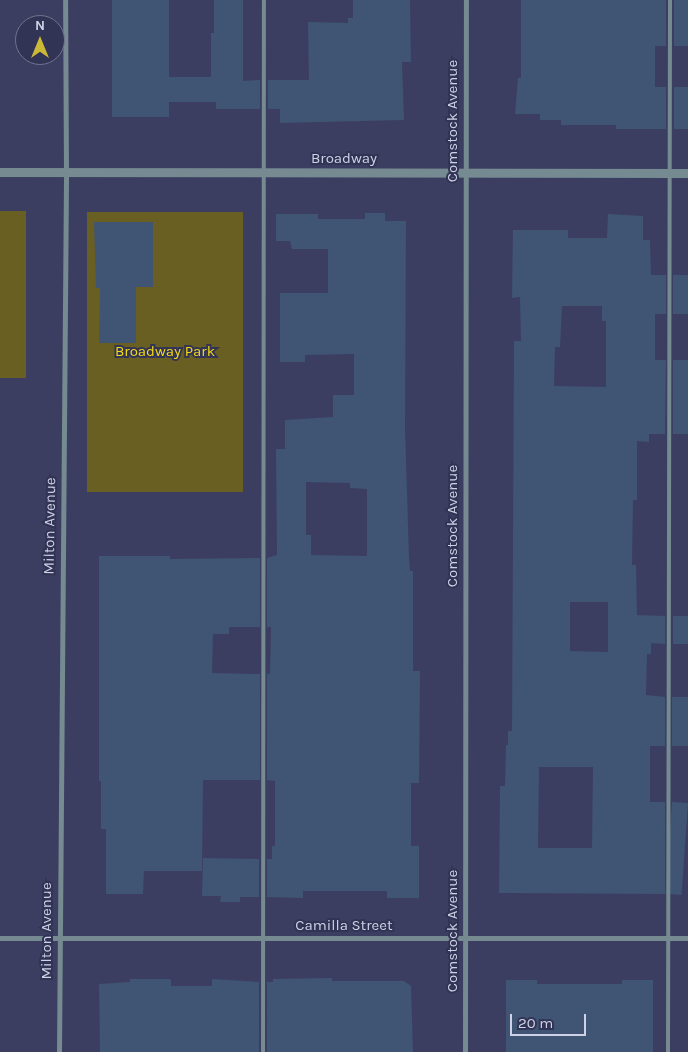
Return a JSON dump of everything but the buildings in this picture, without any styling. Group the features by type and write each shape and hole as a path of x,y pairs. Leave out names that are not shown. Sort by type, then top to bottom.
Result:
{"street":[{"name":"Milton Avenue","path":"59,1052 66,172 65,0"},
{"name":"Comstock Avenue","path":"465,1052 466,0"},
{"name":"Broadway","path":"0,172 688,173"},
{"name":"Camilla Street","path":"0,938 688,938"}],"lane":[{"path":"262,1052 264,0"},
{"path":"668,1052 670,0"}],"green space":[{"path":"0,211 26,211 26,378 0,378"},
{"name":"Broadway Park","path":"87,212 243,212 243,492 87,492"}]}
